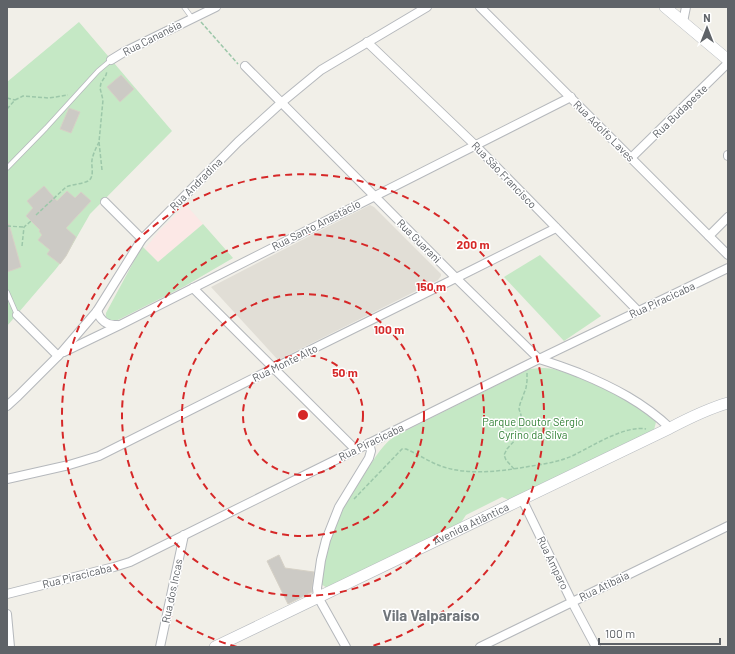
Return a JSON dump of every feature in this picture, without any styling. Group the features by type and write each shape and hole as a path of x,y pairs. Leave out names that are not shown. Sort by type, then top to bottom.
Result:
{"main road":[{"path":"665,7 728,60"},
{"name":"Avenida Atlântica","path":"215,647 697,414 728,403"}],"street":[{"name":"Rua Cananéia","path":"109,62 124,52 216,7"},
{"name":"Rua Andradina","path":"7,406 59,355 97,311 142,240 238,142 281,103 321,70 427,7"},
{"name":"Rua Adolfo Laves","path":"480,7 728,255"},
{"path":"683,22 686,7"},
{"name":"Rua São Francisco","path":"367,42 475,145 638,311"},
{"name":"Rua Budapeste","path":"631,158 728,63"},
{"name":"Rua Guarani","path":"245,66 538,359 609,386 644,406 670,428"},
{"name":"Rua Santo Anastácio","path":"59,355 570,97"},
{"path":"105,202 142,240"},
{"path":"709,236 728,217"},
{"name":"Rua Monte Alto","path":"7,479 69,465 99,456 556,228"},
{"name":"Rua Piracicaba","path":"7,594 123,564 369,444 538,359 728,268"},
{"path":"193,288 356,450"},
{"path":"97,311 104,322 113,325 120,325"},
{"path":"17,315 59,355"},
{"path":"346,647 318,597 317,588 321,560 326,540 339,507 369,458 371,451 369,444"},
{"name":"Rua Amparo","path":"522,499 572,602 596,647"},
{"name":"Rua Atibaia","path":"480,647 728,526"},
{"name":"Rua dos Incas","path":"160,647 184,535"},
{"path":"7,614 10,647"}],"lane":[{"path":"184,7 194,17"},
{"path":"7,168 98,71 109,62"},
{"path":"7,292 17,315"}],"path":[{"path":"194,17 240,67 245,66"},
{"path":"102,170 99,142 103,100 100,85 107,73 109,62"},
{"path":"7,109 15,100 23,96 50,98 76,94"},
{"path":"7,98 15,100"},
{"path":"36,215 66,187 89,181 92,178 92,160 94,151 99,142"},
{"path":"22,246 24,227 30,220"},
{"path":"7,226 24,227"},
{"path":"514,469 506,460 504,455 515,440 521,427 520,404 527,381 527,370 525,366"},
{"path":"352,501 402,449 406,449 447,468 470,471 495,471 548,463 574,455 618,434 639,428 654,430 656,435"}],"shaded area":[{"path":"186,205 203,224 158,262 145,249 159,231"},
{"path":"370,205 374,207 441,274 441,276 438,280 278,360 211,287"}],"green space":[{"path":"79,22 172,131 90,214 66,256 7,326 7,82"},
{"path":"203,224 233,258 185,286 114,322 106,317 106,313 142,246 158,262"},
{"path":"540,255 601,316 564,341 504,277"},
{"name":"Parque Doutor Sérgio Cyrino da Silva","path":"529,369 553,369 592,383 638,407 656,422 654,430 509,500 502,497 466,515 460,524 327,588 321,584 323,564 340,516 349,498 372,462 388,441 393,437"}],"building":[{"path":"121,75 134,89 120,102 107,87"},
{"path":"69,108 80,112 71,133 60,129"},
{"path":"44,186 57,201 67,191 75,198 81,192 91,201 66,228 76,237 60,264 47,254 50,250 38,240 42,235 39,231 40,230 26,216 33,208 27,201"},
{"path":"9,224 21,267 7,272 7,225"},
{"path":"279,555 285,568 314,572 312,592 288,604 267,561"}],"district":[{"name":"Vila Valparaíso","path":"431,616"}]}
